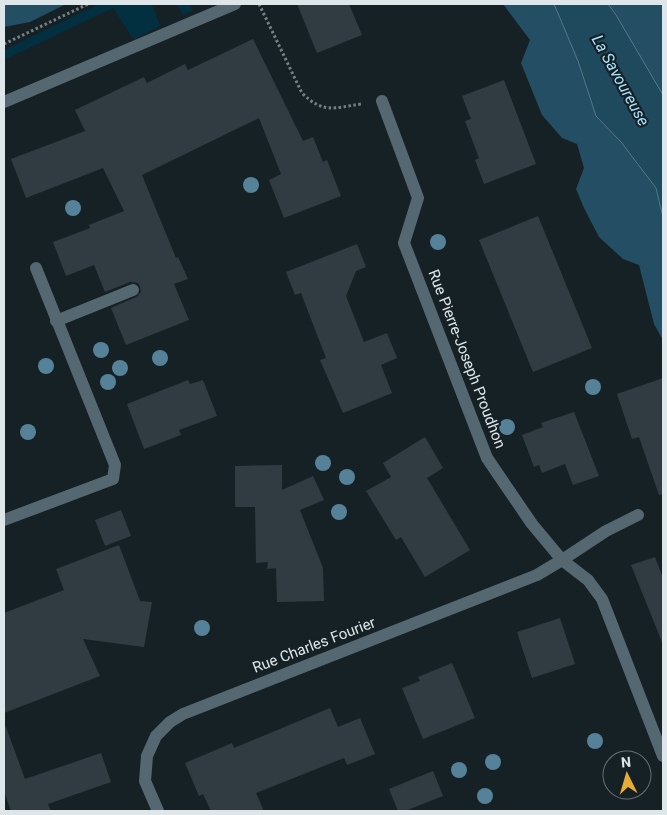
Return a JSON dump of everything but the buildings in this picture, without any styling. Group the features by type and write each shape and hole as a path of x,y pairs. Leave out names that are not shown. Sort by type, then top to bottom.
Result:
{"street":[{"path":"4,102 235,4"},
{"name":"Rue Pierre-Joseph Proudhon","path":"382,101 418,198 404,243 487,458 532,524 562,560 588,580 602,599 663,756"},
{"path":"4,520 113,478 115,464 36,268"},
{"path":"56,321 133,290"},
{"name":"Rue Charles Fourier","path":"158,811 145,781 147,756 156,736 170,722 183,714 537,575 606,531 638,515"}],"path":[{"path":"4,44 88,4"},
{"path":"259,4 302,93 313,104 327,109 382,101"}],"shaded area":[{"path":"4,4 66,4 30,22 4,27"},
{"path":"99,4 155,4 152,5 160,26 135,39 113,8 4,60 4,50"},
{"path":"177,4 190,4 192,11 183,15"},
{"path":"503,4 554,4 578,61 596,116 621,142 656,188 663,217 663,340 654,324 639,265 623,259 599,237 584,208 576,189 584,168 577,144 562,138 542,115 521,63 530,40"},
{"path":"608,4 663,4 663,95 616,15"}],"water":[{"name":"La Savoureuse","path":"554,4 608,4 663,95 663,217 656,188 621,142 596,116 578,61"}]}
